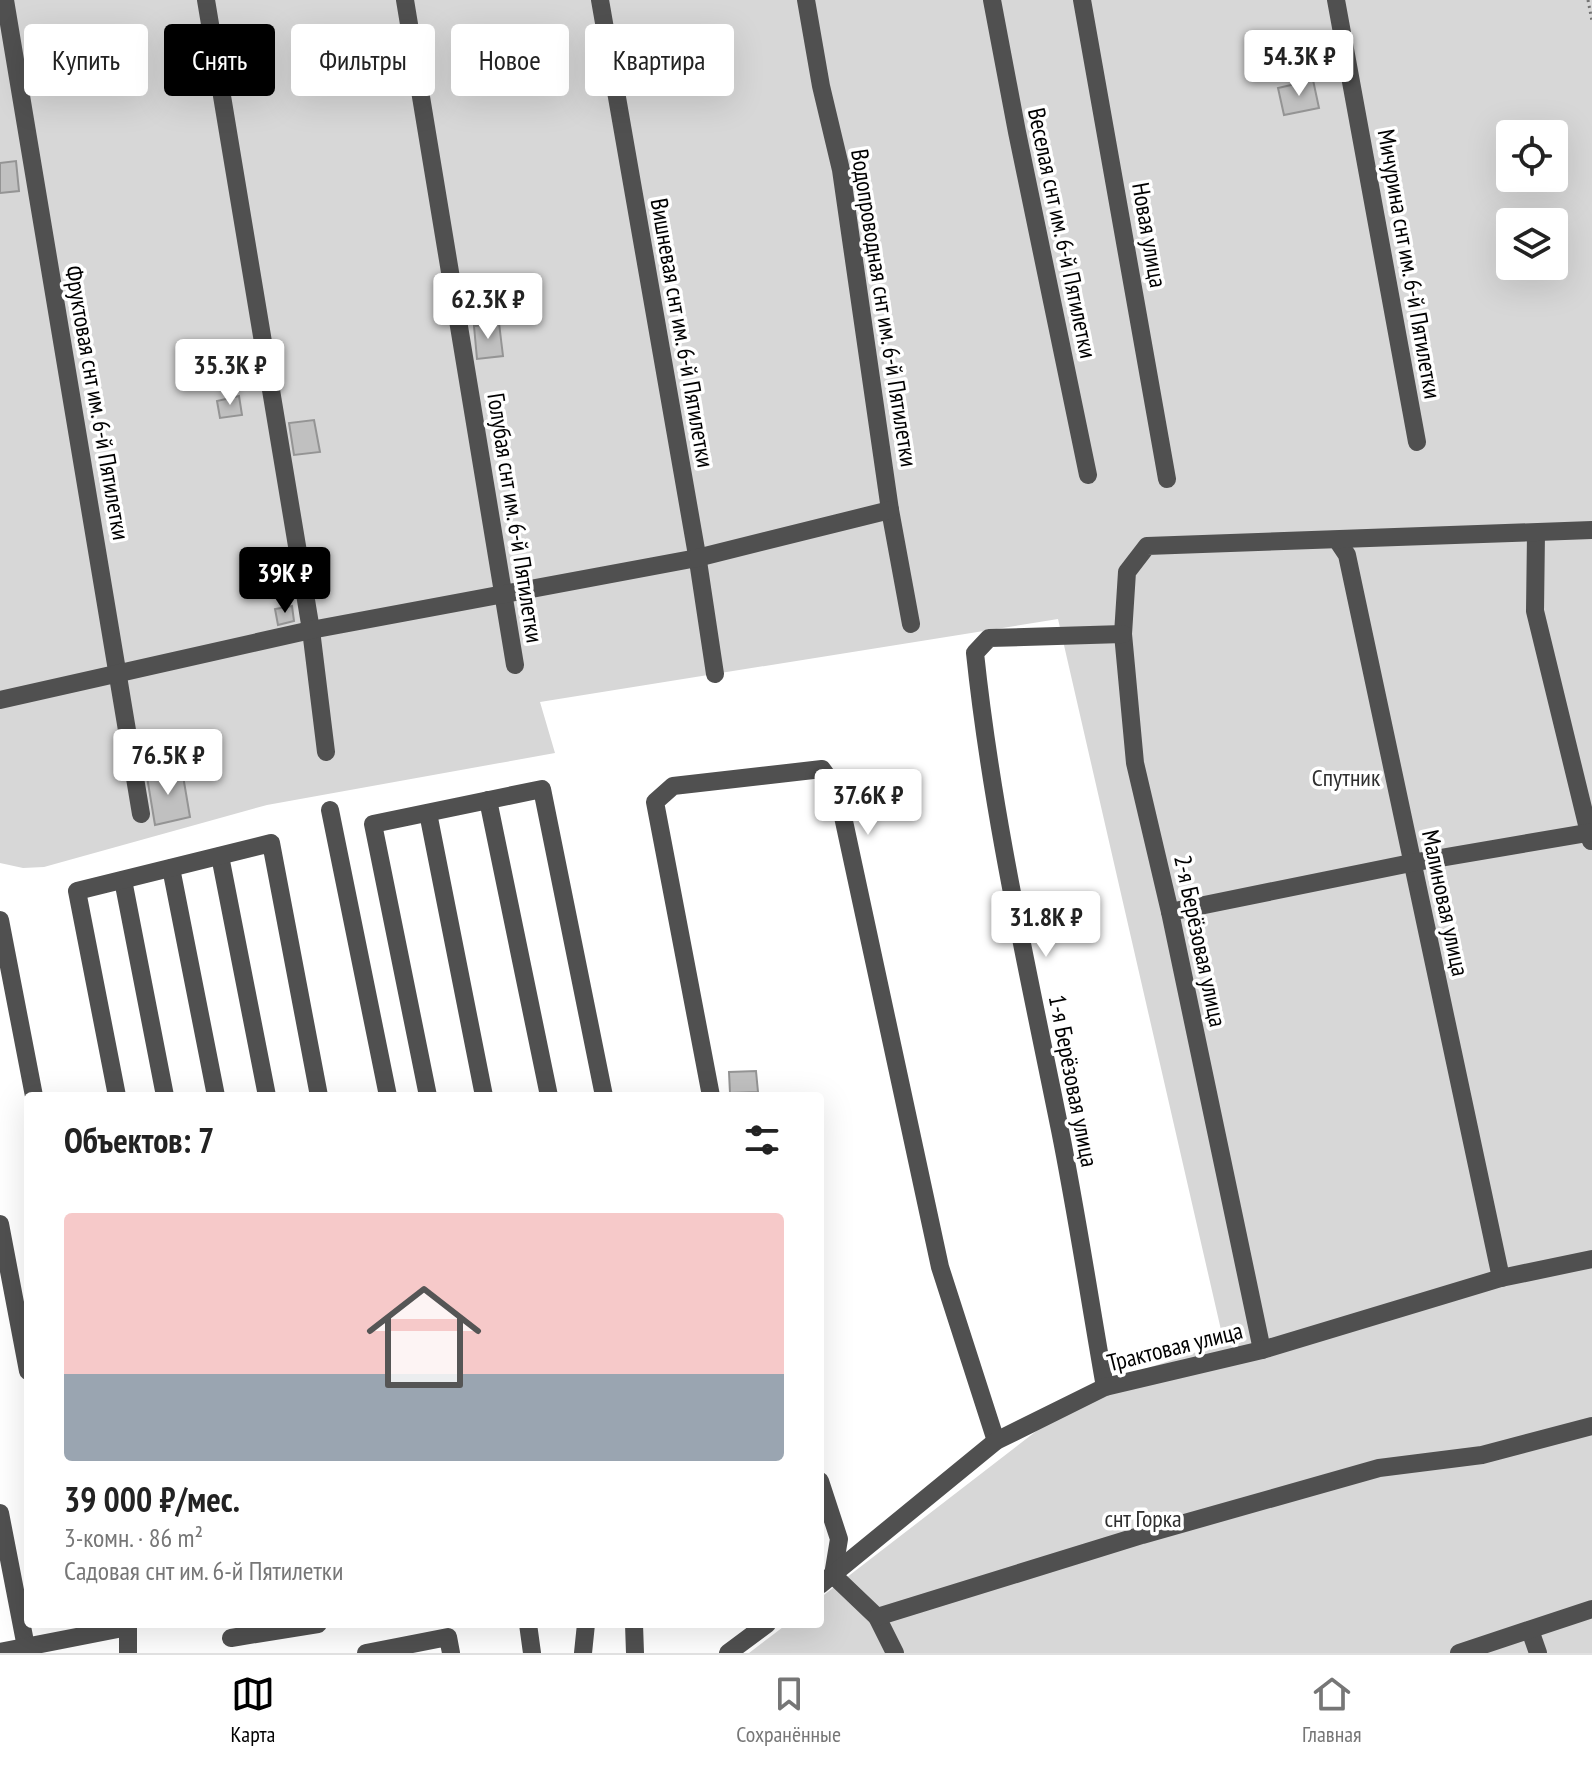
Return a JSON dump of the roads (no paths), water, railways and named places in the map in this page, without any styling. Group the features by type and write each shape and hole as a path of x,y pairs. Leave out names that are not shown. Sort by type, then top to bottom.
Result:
{"street":[{"name":"Фруктовая снт им. 6-й Пятилетки","path":"5,0 141,814"},
{"path":"206,0 311,630 326,752"},
{"name":"Голубая снт им. 6-й Пятилетки","path":"405,0 515,665"},
{"name":"Вишневая снт им. 6-й Пятилетки","path":"600,0 715,674"},
{"name":"Водопроводная снт им. 6-й Пятилетки","path":"806,0 821,86 841,170 890,510 911,624"},
{"name":"Веселая снт им. 6-й Пятилетки","path":"992,0 1088,475"},
{"name":"Новая улица","path":"1082,0 1167,479"},
{"name":"Мичурина снт им. 6-й Пятилетки","path":"1336,0 1417,442"},
{"path":"0,700 311,630 697,558 890,510"},
{"path":"1337,540 1592,530"},
{"path":"1170,912 1411,863 1591,836 1535,611 1536,533"},
{"name":"2-я Берёзовая улица","path":"1262,1350 1170,912 1135,763 1123,634 1127,572 1147,546 1337,540"},
{"name":"Малиновая улица","path":"1337,540 1347,555 1501,1278"},
{"name":"1-я Берёзовая улица","path":"1105,1387 1061,1135 1010,888 984,739 975,653 989,638 1123,634"},
{"path":"710,1092 655,802 673,786 822,769 836,788 842,812 940,1267 996,1441"},
{"path":"427,1092 373,824 542,789 603,1092"},
{"path":"488,800 548,1092"},
{"path":"330,810 387,1092"},
{"path":"428,813 483,1092"},
{"path":"116,1092 77,891 271,843 318,1092"},
{"path":"220,856 266,1092"},
{"path":"171,868 215,1092"},
{"path":"123,880 164,1092"},
{"path":"0,920 33,1092"},
{"path":"0,1224 24,1350"},
{"name":"Трактовая улица","path":"827,1580 996,1441 1105,1387 1262,1350 1501,1278 1592,1259"},
{"path":"877,1617 1158,1530 1379,1468 1482,1455 1592,1426"},
{"path":"824,1493 839,1539 827,1580 877,1617 895,1653"},
{"path":"0,1513 26,1647"},
{"path":"1459,1653 1592,1609"},
{"path":"0,1652 78,1630 98,1628"},
{"path":"128,1628 128,1653"},
{"path":"228,1638 292,1628"},
{"path":"529,1628 532,1653"},
{"path":"583,1653 586,1628"},
{"path":"634,1628 635,1653"},
{"path":"728,1653 762,1628"},
{"path":"1530,1630 1538,1653"},
{"path":"366,1653 411,1649 448,1637 451,1653"}],"park label":[{"name":"Спутник","path":"1346,778"},
{"name":"снт Горка","path":"1143,1519"}]}
